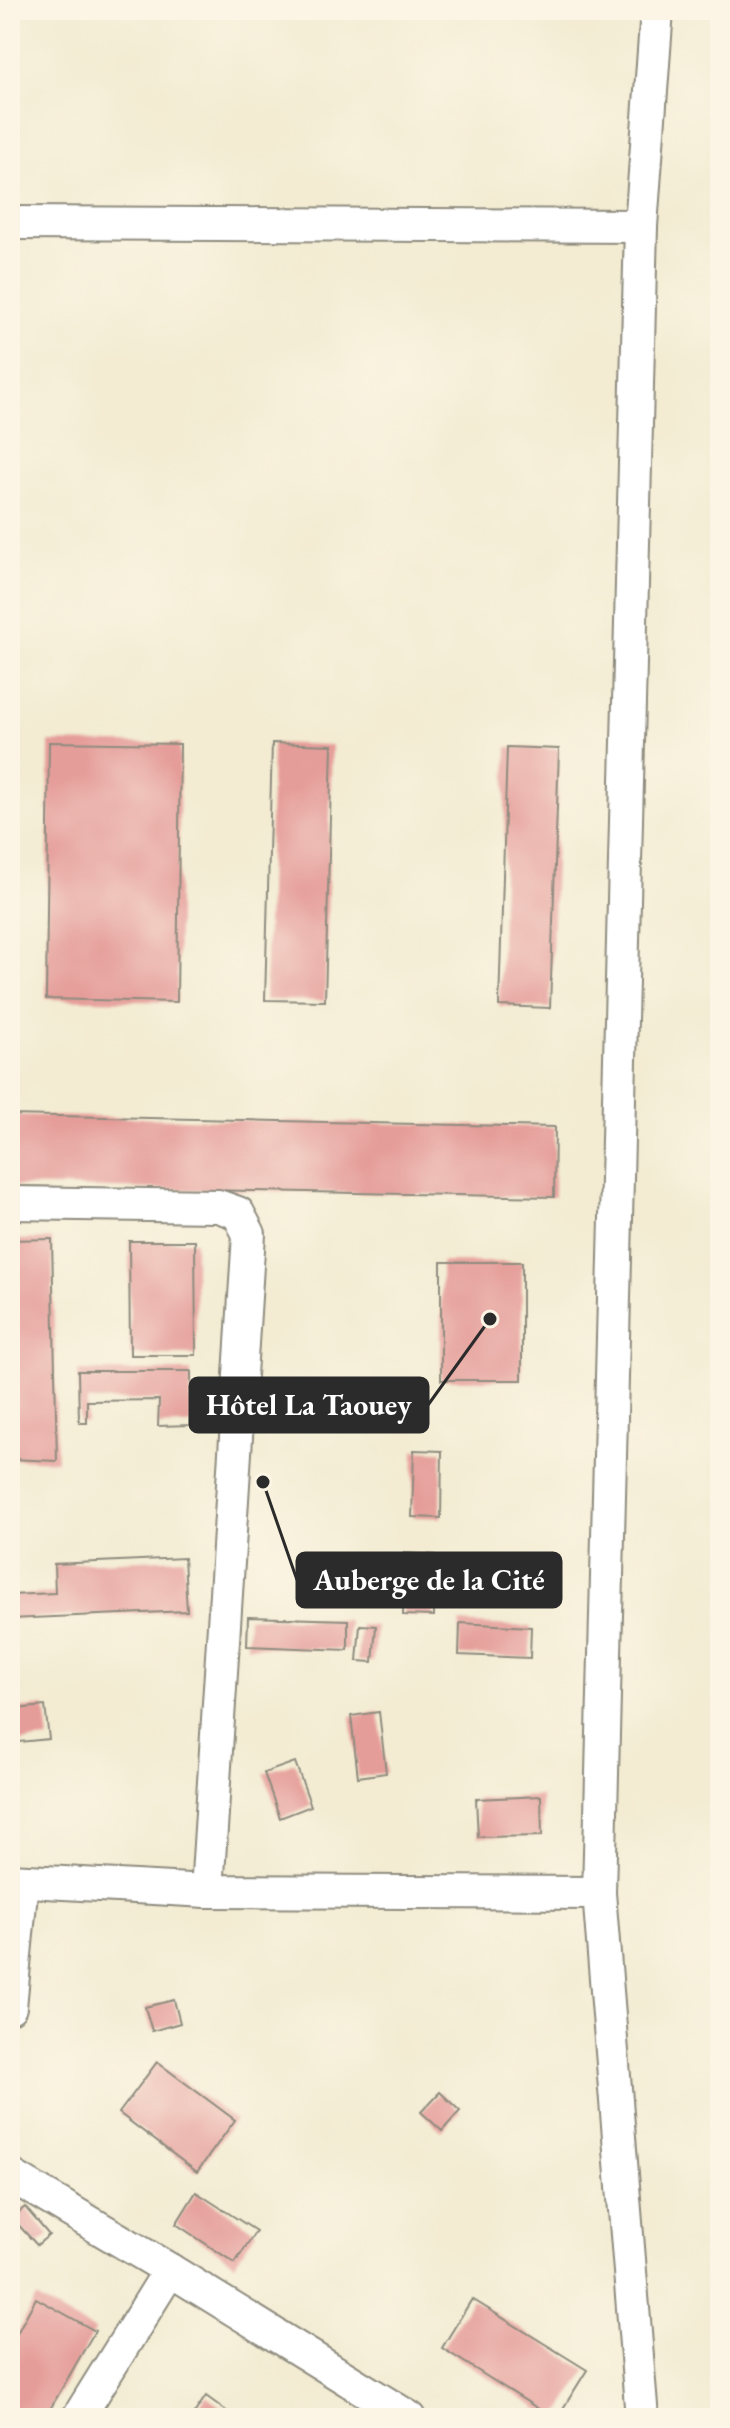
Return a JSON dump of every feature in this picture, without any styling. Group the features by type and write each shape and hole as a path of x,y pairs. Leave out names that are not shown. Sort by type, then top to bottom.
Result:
{"street":[{"path":"642,2418 599,1893 641,226 657,10"},
{"path":"10,223 641,226"},
{"path":"10,1203 218,1206 238,1213 249,1234 207,1891"},
{"path":"10,2007 16,1881 207,1891 599,1893"},
{"path":"10,2175 410,2418"},
{"path":"78,2418 170,2270"}],"building":[{"path":"49,742 180,744 177,1002 46,999"},
{"path":"272,743 332,745 325,1001 265,1000"},
{"path":"507,747 559,749 550,1008 499,1006"},
{"path":"10,1115 555,1127 554,1197 10,1186"},
{"path":"52,1239 57,1461 10,1459 10,1240"},
{"path":"129,1241 195,1241 196,1355 130,1355"},
{"path":"441,1262 522,1262 522,1380 441,1380"},
{"path":"78,1371 191,1371 191,1425 158,1426 159,1400 87,1401 87,1423 79,1423"},
{"path":"414,1450 442,1451 441,1518 412,1517"},
{"path":"404,1553 435,1555 434,1616 403,1615"},
{"path":"184,1558 187,1611 10,1619 10,1595 55,1593 54,1564"},
{"path":"248,1617 348,1620 348,1650 247,1646"},
{"path":"460,1623 531,1627 530,1658 459,1655"},
{"path":"360,1625 376,1626 373,1662 357,1661"},
{"path":"45,1706 49,1739 19,1742 15,1709"},
{"path":"379,1712 386,1773 358,1777 351,1716"},
{"path":"295,1762 311,1806 280,1818 264,1773"},
{"path":"541,1796 542,1836 478,1837 476,1799"},
{"path":"174,2000 180,2023 152,2031 145,2007"},
{"path":"157,2062 235,2120 197,2172 119,2113"},
{"path":"440,2092 460,2111 442,2131 421,2112"},
{"path":"196,2192 256,2231 235,2263 176,2224"},
{"path":"25,2207 49,2235 37,2245 12,2218"},
{"path":"36,2298 95,2331 45,2418 10,2418 10,2346"},
{"path":"472,2299 587,2370 557,2418 442,2348"},
{"path":"206,2396 236,2418 191,2418"}],"place":[{"name":"Hôtel La Taouey","path":"490,1319"},
{"name":"Auberge de la Cité","path":"263,1482"}]}
